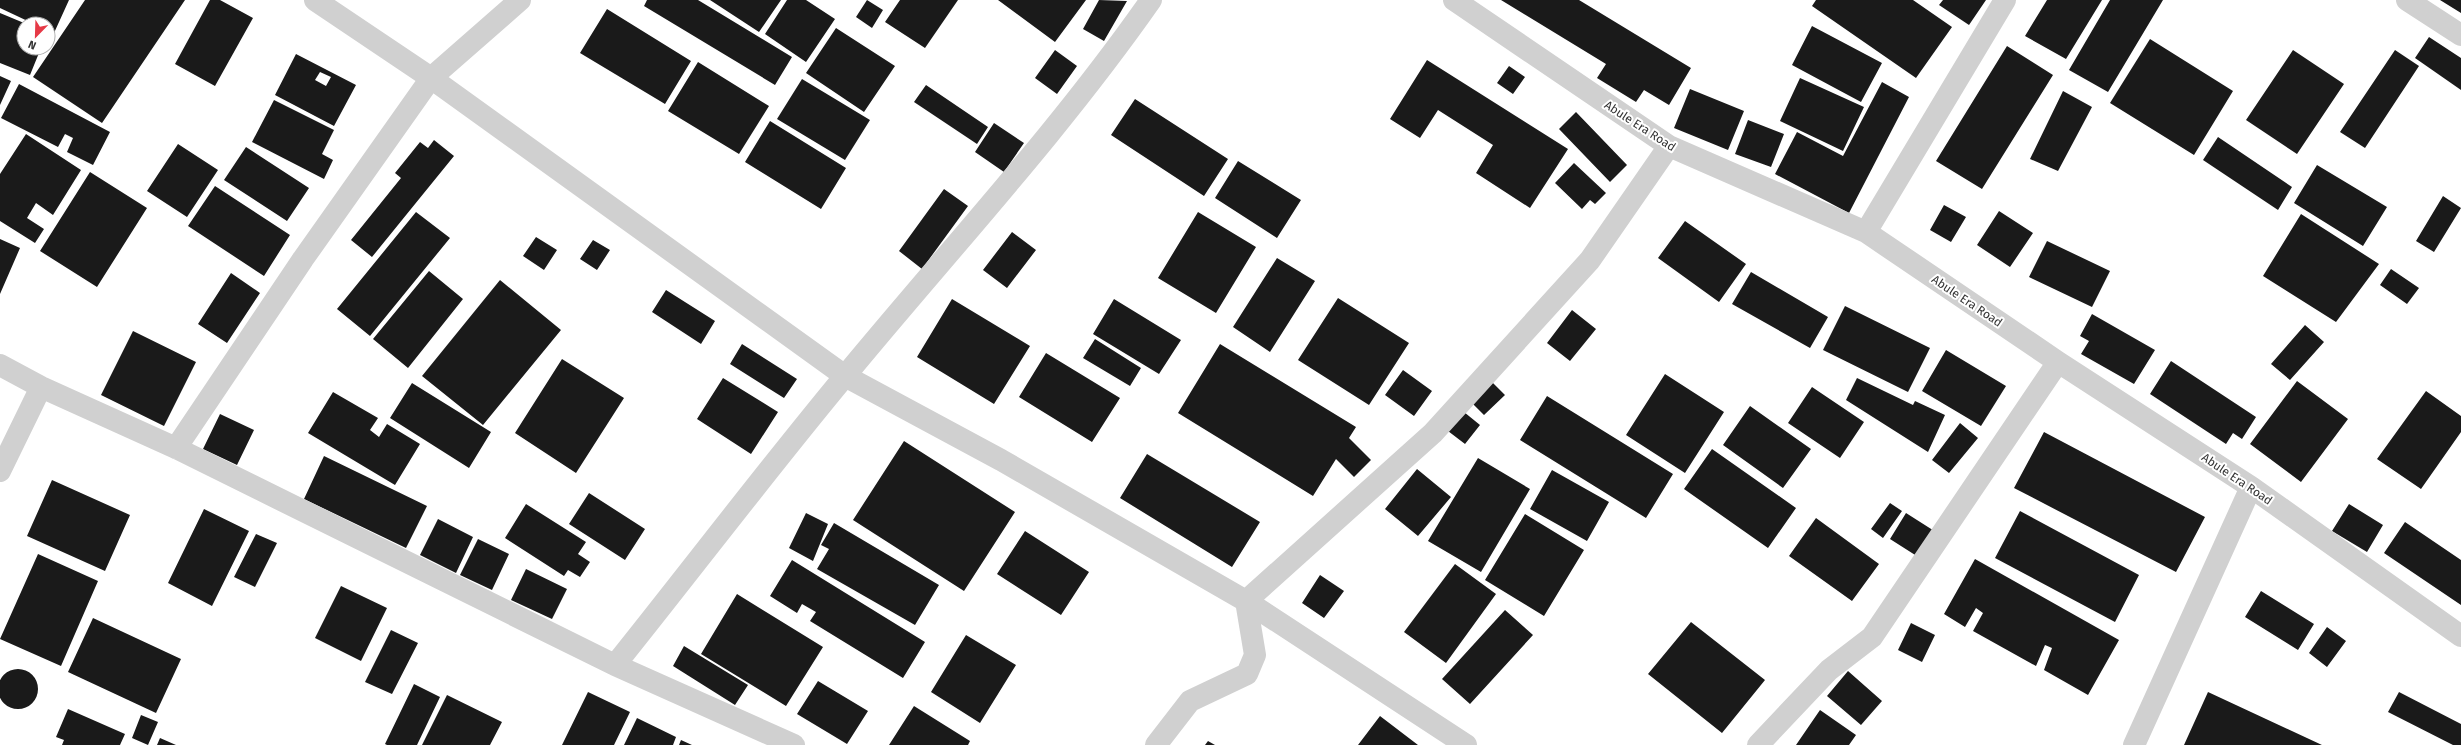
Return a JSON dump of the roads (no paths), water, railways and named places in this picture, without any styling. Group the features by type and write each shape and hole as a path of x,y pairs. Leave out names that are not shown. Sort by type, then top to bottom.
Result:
{"street":[{"path":"315,0 431,78 845,376 994,456 1246,601 1466,745"},
{"path":"176,448 303,259 431,78 520,0"},
{"path":"615,665 845,376 996,198 1110,58 1151,0"},
{"name":"Abule Era Road","path":"1454,0 1669,146 1866,232 2058,362 2251,487 2461,636"},
{"path":"1866,232 2005,0"},
{"path":"2407,0 2461,35"},
{"path":"1246,601 1438,428 1590,260 1669,146"},
{"path":"1758,745 1829,670 1872,638 2058,362"},
{"path":"0,365 41,387 176,448 615,665 794,745"},
{"path":"0,471 41,387"},
{"path":"2134,745 2251,487"},
{"path":"1156,745 1190,701 1247,674 1255,655 1246,601"}]}
